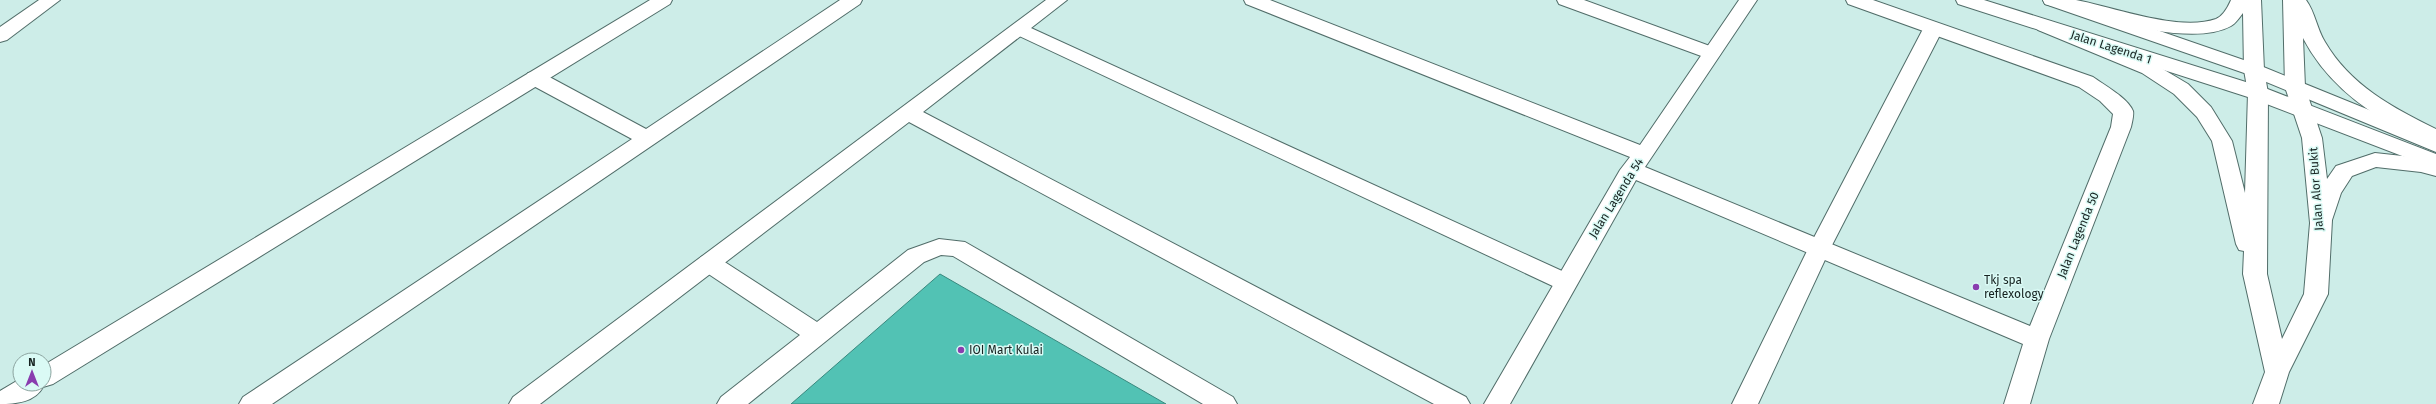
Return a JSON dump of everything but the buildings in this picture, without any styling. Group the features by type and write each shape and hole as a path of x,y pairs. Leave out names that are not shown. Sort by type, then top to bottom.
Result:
{"street":[{"path":"0,36 51,0"},
{"path":"52,372 663,0"},
{"path":"252,404 853,0"},
{"path":"522,404 1058,0"},
{"path":"1253,0 1637,163 1819,250 2037,339"},
{"path":"1566,0 1711,53"},
{"name":"Jalan Lagenda 54","path":"1497,404 1565,282 1637,163 1748,0"},
{"path":"1744,404 1819,250 1933,29 1855,0"},
{"name":"Jalan Lagenda 1","path":"1965,0 2258,93 2436,162"},
{"path":"2052,0 2158,24 2195,28 2221,24 2237,10 2240,0"},
{"name":"Jalan Lagenda 1","path":"2052,0 2254,70 2436,145"},
{"path":"2252,0 2254,70 2258,93 2255,274"},
{"name":"Jalan Alor Bukit","path":"2266,404 2277,372 2316,294 2321,224 2312,138 2295,87 2292,0"},
{"path":"2298,0 2303,21 2318,47 2361,96 2436,138"},
{"path":"2045,26 2149,69 2181,89 2204,112 2222,140 2277,372"},
{"path":"1020,29 1565,282"},
{"name":"Jalan Lagenda 50","path":"1933,29 2086,82 2107,96 2123,112 2121,127 2037,339 2017,404"},
{"path":"535,78 647,138"},
{"path":"908,113 1457,404"},
{"path":"2321,224 2330,192 2344,171 2375,160 2436,168"},
{"path":"730,404 816,334 916,256 939,247 957,248 1224,404"},
{"path":"709,263 816,334"},
{"path":"0,404 19,392"}],"place":[{"name":"Tkj spa reflexology","path":"1976,287"},
{"name":"IOI Mart Kulai","path":"961,350"}]}
